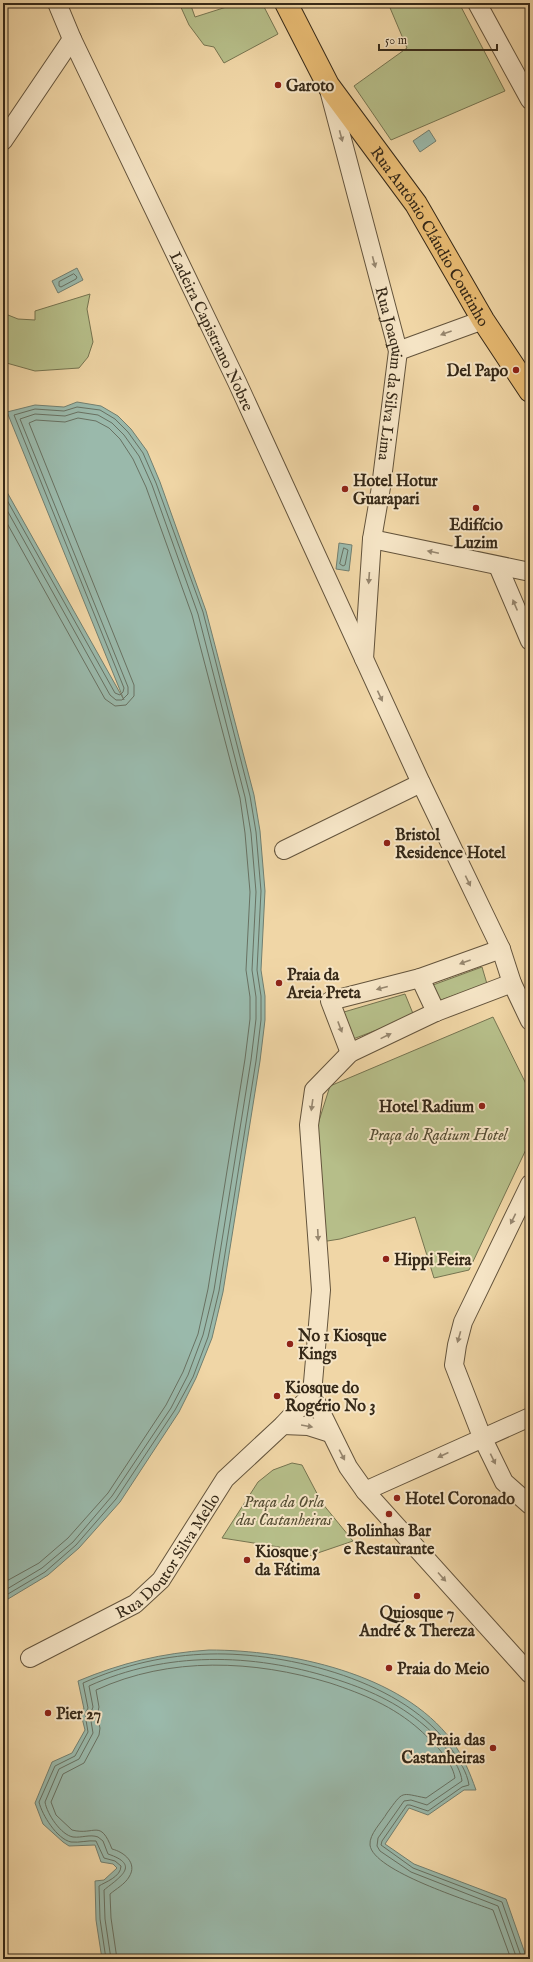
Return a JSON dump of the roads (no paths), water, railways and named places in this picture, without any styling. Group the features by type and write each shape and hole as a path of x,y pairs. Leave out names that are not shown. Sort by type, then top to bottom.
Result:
{"main road":[{"name":"Rua Antônio Cláudio Coutinho","path":"286,3 328,85 416,204 483,320 530,391"}],"street":[{"name":"Ladeira Capistrano Nobre","path":"57,3 72,39 237,382 364,660"},
{"path":"477,3 530,100"},
{"path":"3,141 72,39"},
{"name":"Rua Joaquim da Silva Lima","path":"328,85 398,351 382,487 372,539 364,660 501,949 512,983 530,1021"},
{"path":"398,351 483,320"},
{"path":"372,539 530,572"},
{"path":"498,566 530,641"},
{"path":"284,850 421,783"},
{"path":"350,1053 330,1001 420,978 501,949"},
{"path":"420,978 436,1012"},
{"path":"512,983 436,1012 350,1053 314,1090 309,1125 321,1290 312,1394 348,1467 365,1491 530,1674"},
{"path":"530,1184 464,1322 457,1345 454,1365 482,1437 504,1482 530,1505"},
{"name":"Rua Doutor Silva Mello","path":"30,1658 134,1604 161,1580 225,1479 283,1425 312,1394"},
{"path":"365,1491 482,1437 530,1417"},
{"path":"283,1425 308,1426 330,1433"}],"water":[{"path":"429,130 436,141 420,152 413,141"},
{"path":"77,268 83,280 58,293 52,281"},
{"path":"77,402 101,406 118,416 131,429 147,451 160,482 206,611 254,795 260,831 265,891 261,970 265,996 265,1020 260,1061 223,1292 212,1338 196,1378 179,1412 120,1502 79,1548 48,1575 8,1599 3,1597 3,485 124,700 7,412 35,405 64,407"},
{"path":"339,543 352,545 349,571 336,569"},
{"path":"209,1650 240,1651 273,1655 307,1661 341,1670 374,1682 404,1698 430,1718 452,1741 460,1753 476,1790 464,1790 428,1815 409,1808 385,1844 414,1864 506,1899 527,1959 102,1959 96,1920 95,1881 104,1880 117,1868 113,1864 101,1862 95,1845 69,1846 63,1842 43,1824 35,1803 52,1762 72,1753 85,1730 80,1710 84,1709 78,1681 126,1664 158,1656"}],"place":[{"name":"Garoto","path":"278,85"},
{"name":"Del Papo","path":"516,370"},
{"name":"Hotel Hotur Guarapari","path":"345,489"},
{"name":"Edifício Luzim","path":"476,508"},
{"name":"Bristol Residence Hotel","path":"387,843"},
{"name":"Praia da Areia Preta","path":"279,983"},
{"name":"Hotel Radium","path":"482,1106"},
{"name":"Hippi Feira","path":"386,1259"},
{"name":"No 1 Kiosque Kings","path":"290,1344"},
{"name":"Kiosque do Rogério No 3","path":"277,1396"},
{"name":"Hotel Coronado","path":"397,1498"},
{"name":"Bolinhas Bar e Restaurante","path":"389,1514"},
{"name":"Kiosque 5 da Fátima","path":"247,1560"},
{"name":"Quiosque 7 André & Thereza","path":"417,1596"},
{"name":"Praia do Meio","path":"389,1668"},
{"name":"Pier 27","path":"48,1713"},
{"name":"Praia das Castanheiras","path":"493,1748"}],"park label":[{"name":"Praça do Radium Hotel","path":"438,1134"},
{"name":"Praça da Orla das Castanheiras","path":"284,1510"}]}
